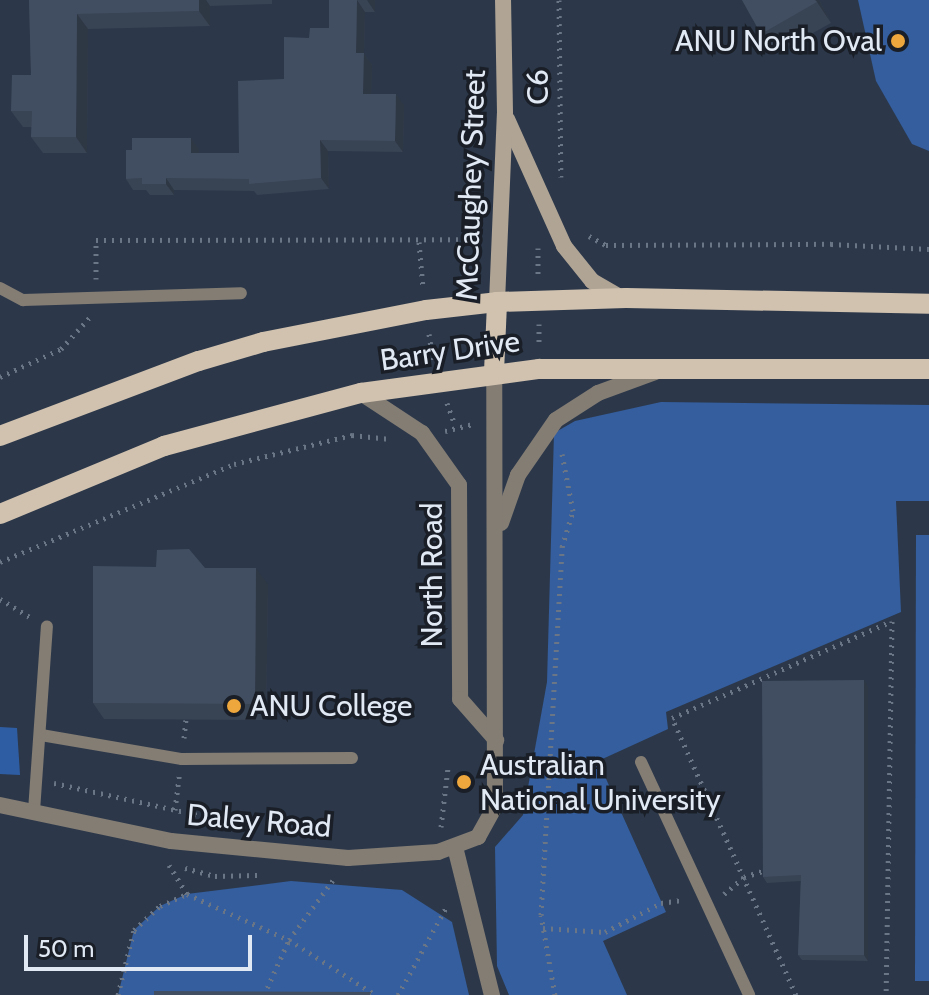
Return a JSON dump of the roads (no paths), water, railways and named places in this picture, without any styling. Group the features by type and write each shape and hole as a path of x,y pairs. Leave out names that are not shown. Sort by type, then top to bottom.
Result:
{"main road":[{"name":"Barry Drive","path":"0,436 139,381 263,342 396,315 497,302 626,298 929,304"},
{"name":"McCaughey Street","path":"494,372 497,302"},
{"name":"Barry Drive","path":"0,514 164,446 361,393 494,372 671,366 929,369"}],"street":[{"name":"McCaughey Street","path":"497,302 505,113 503,0"},
{"path":"505,113 572,259 603,289 626,298"},
{"path":"496,543 518,475 556,420 598,393 671,366"},
{"path":"494,372 496,740"},
{"name":"North Road","path":"361,393 422,433 459,485 460,699 496,740"},
{"name":"Daley Road","path":"0,805 171,841 348,858 438,852 478,837 495,806 496,740"},
{"path":"455,847 492,995"}],"lane":[{"path":"0,288 23,300 241,293"},
{"path":"34,811 47,626"},
{"path":"41,735 182,759 352,758"},
{"path":"641,762 749,995"}],"place":[{"name":"ANU North Oval","path":"898,41"},
{"name":"ANU College","path":"234,706"},
{"name":"Australian National University","path":"464,782"}]}
